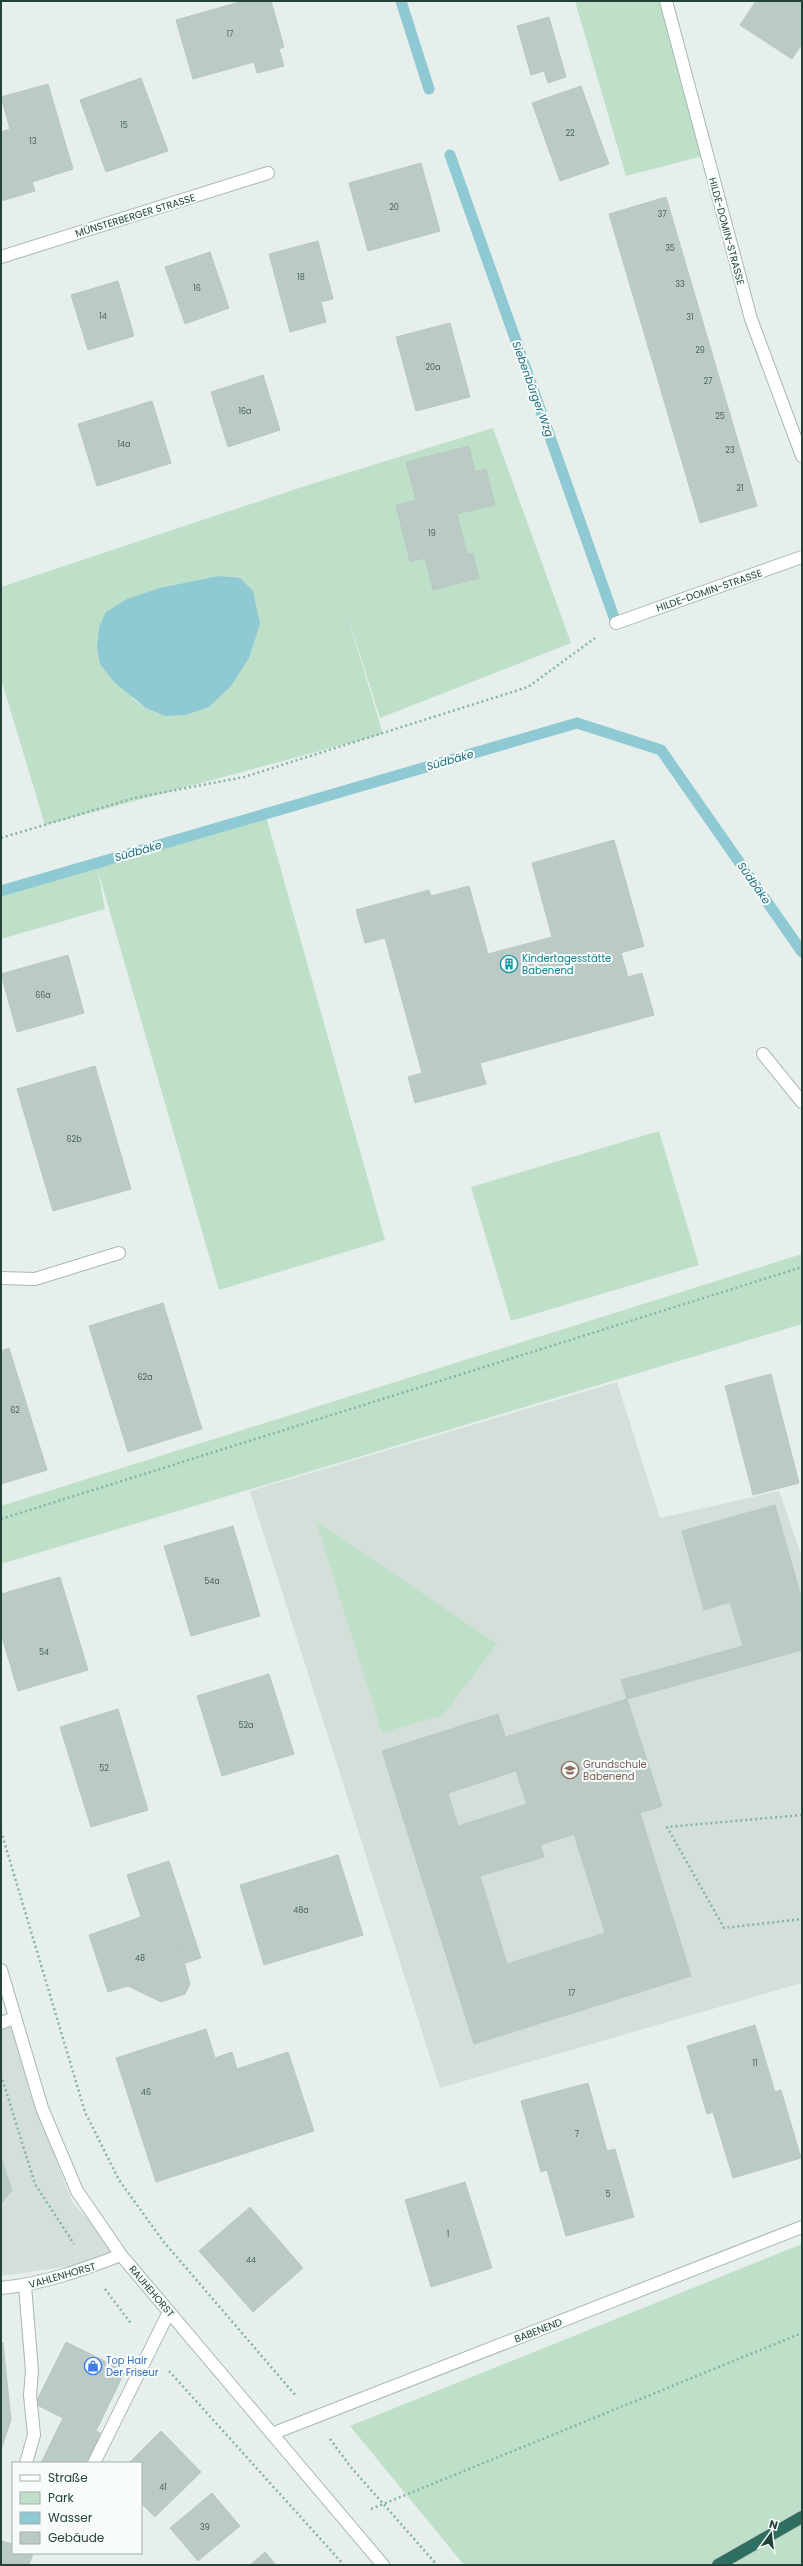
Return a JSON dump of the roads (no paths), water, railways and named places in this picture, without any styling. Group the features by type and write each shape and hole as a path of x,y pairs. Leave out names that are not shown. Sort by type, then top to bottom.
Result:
{"highway":[{"path":"718,2565 802,2517"}],"street":[{"name":"HILDE-DOMIN-STRASSE","path":"666,1 751,319 802,456"},
{"name":"MÜNSTERBERGER STRASSE","path":"1,257 268,173"},
{"name":"HILDE-DOMIN-STRASSE","path":"616,623 802,557"},
{"path":"763,1054 802,1102"},
{"path":"1,1278 36,1279 119,1253"},
{"name":"RAUHEHORST","path":"1,1970 14,2018 42,2108 77,2191 121,2255 274,2433 383,2565"},
{"path":"1,2023 14,2018"},
{"name":"BABENEND","path":"274,2433 802,2226"},
{"name":"VAHLENHORST","path":"1,2288 26,2286 84,2270 121,2255"},
{"path":"26,2286 32,2371 30,2396 34,2435 26,2462"},
{"path":"94,2462 169,2312"}],"water":[{"path":"219,576 240,578 253,591 260,624 249,658 231,686 209,707 185,715 165,716 146,708 115,683 100,664 97,649 99,627 106,612 127,599 160,588"}],"waterway":[{"name":"Siebenbürger Wzg","path":"401,1 429,89"},
{"name":"Siebenbürger Wzg","path":"450,155 616,623"},
{"name":"Südbäke","path":"1,891 577,723 661,750 802,952"}],"place":[{"name":"Kindertagesstätte Babenend","path":"509,964"},
{"name":"Grundschule Babenend","path":"570,1770"},
{"name":"Top Hair Der Friseur","path":"93,2366"}]}
